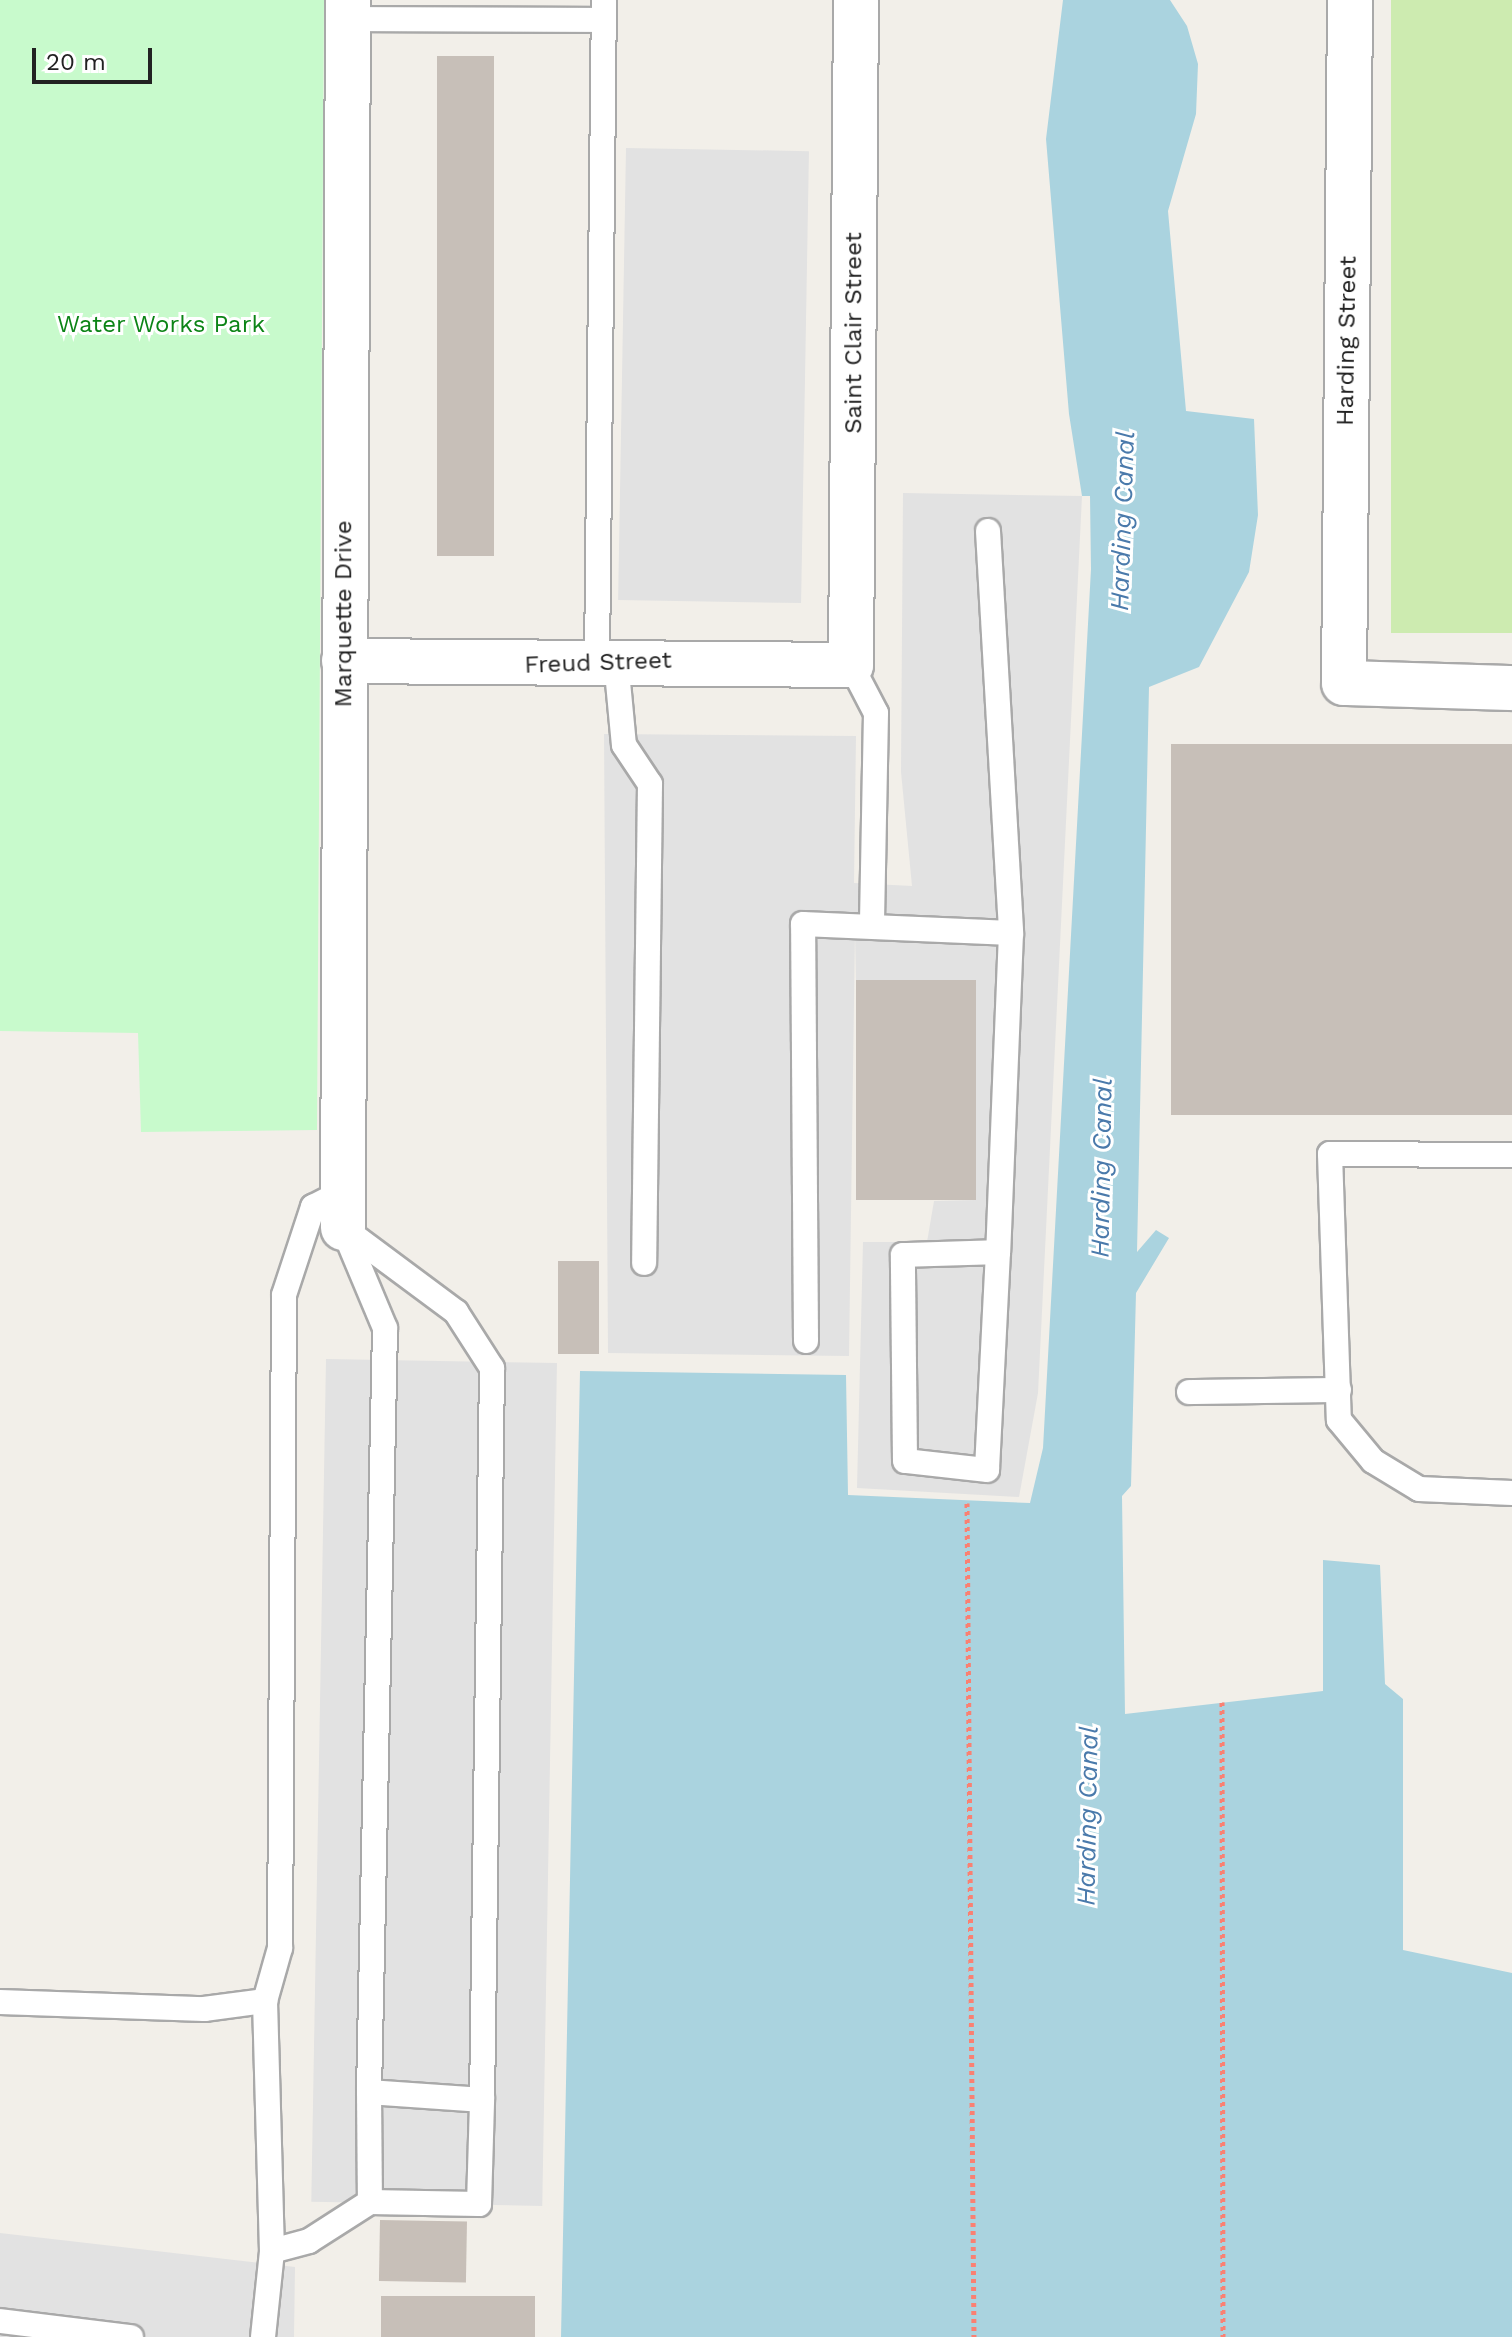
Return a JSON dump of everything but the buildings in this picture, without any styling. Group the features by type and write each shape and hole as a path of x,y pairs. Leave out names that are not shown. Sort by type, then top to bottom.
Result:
{"street":[{"name":"Saint Clair Street","path":"851,665 856,0"},
{"name":"Harding Street","path":"1350,0 1344,683 1512,688"},
{"name":"Marquette Drive","path":"343,1210 348,9"},
{"name":"Freud Street","path":"344,661 851,665"}],"lane":[{"path":"348,9 604,10 607,662 624,745 650,784 644,1263"},
{"path":"988,531 1011,933 998,1252 987,1470 905,1461 903,1255 998,1252"},
{"path":"851,665 876,713 872,926"},
{"path":"806,1341 803,924 1011,933"},
{"path":"1512,1155 1330,1154 1339,1420 1373,1461 1419,1489 1512,1493"},
{"path":"263,2337 272,2251 265,2001 280,1948 284,1295 313,1207 343,1210 456,1312 492,1368 479,2204 370,2202 309,2241 272,2251"},
{"path":"343,1210 385,1328 369,2092 370,2202"},
{"path":"1189,1392 1339,1390"},
{"path":"0,2002 204,2009 265,2001"},
{"path":"369,2092 482,2100"},
{"path":"0,2321 131,2337"}],"path":[{"path":"967,1503 974,2337"},
{"path":"1222,1702 1223,2337"}],"green space":[{"name":"Water Works Park","path":"0,0 324,0 317,1130 141,1132 138,1033 0,1031"},
{"path":"1391,0 1512,0 1512,633 1391,633"}],"shaded area":[{"path":"626,148 809,151 801,603 618,600"},
{"path":"903,493 1082,496 1038,1393 1019,1497 857,1488 863,1242 927,1242 934,1201 976,1200 976,981 856,980 855,931 849,1356 608,1353 604,734 856,736 854,883 912,886 901,772"},
{"path":"326,1359 557,1363 542,2206 311,2202"},
{"path":"0,2233 295,2267 294,2337 0,2337"}],"water":[{"name":"Harding Canal","path":"1063,0 1170,0 1187,26 1198,64 1196,114 1168,211 1186,411 1254,419 1258,515 1249,572 1199,667 1149,687 1137,1252 1156,1230 1169,1238 1136,1293 1131,1486 1122,1496 1125,1714 1323,1691 1323,1560 1380,1565 1385,1684 1403,1699 1403,1950 1512,1973 1512,2337 561,2337 580,1371 846,1375 848,1495 1030,1503 1043,1448 1091,569 1090,496 1082,496 1069,414 1046,139"}]}
